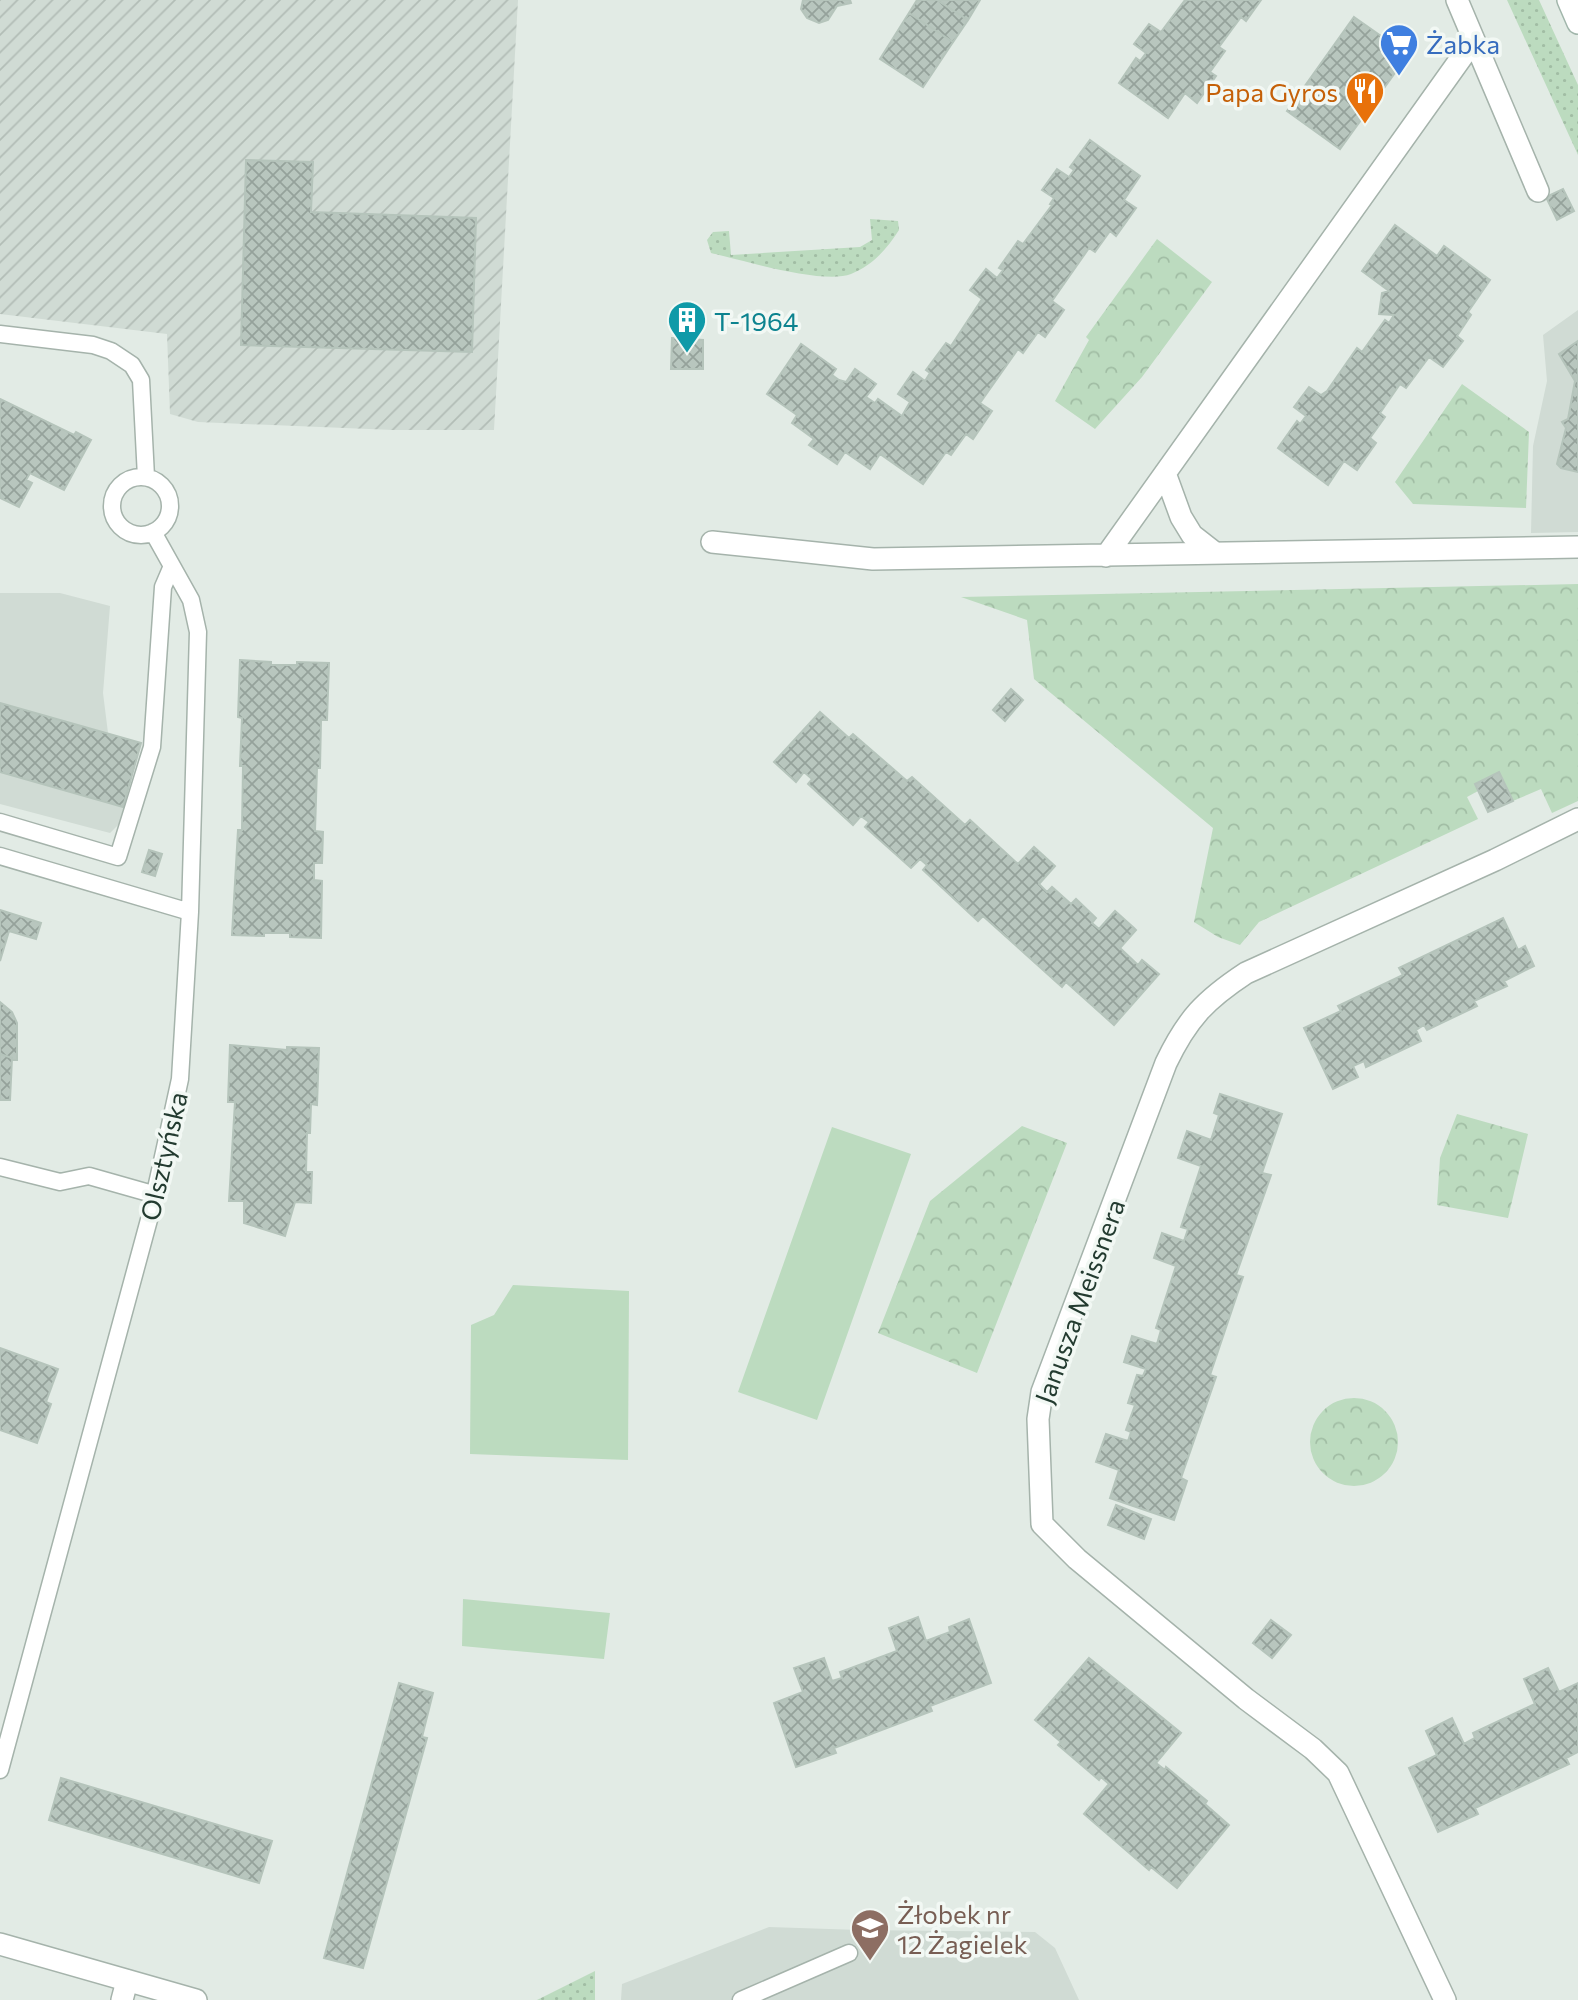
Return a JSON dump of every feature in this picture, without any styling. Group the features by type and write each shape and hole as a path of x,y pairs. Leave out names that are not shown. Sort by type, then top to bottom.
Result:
{"street":[{"path":"1457,0 1538,191"},
{"path":"1567,0 1578,23"},
{"path":"1106,556 1474,40"},
{"path":"1164,473 1181,517 1192,535 1215,553"},
{"path":"712,542 873,559 1578,547"},
{"name":"Janusza Meissnera","path":"1445,2000 1338,1773 1313,1749 1246,1699 1077,1559 1042,1524 1038,1419 1042,1392 1166,1063 1179,1036 1194,1014 1219,991 1246,973 1496,860 1578,819"},
{"path":"0,1944 124,1990 197,2000"}],"lane":[{"path":"0,334 93,345 111,351 132,365 141,380 146,477"},
{"path":"137,477 146,477 158,481 166,490 170,514 163,525 153,532 132,534 117,522 113,513 114,494 120,486 137,477"},
{"name":"Olsztyńska","path":"0,1770 156,1195 180,1079 190,912 198,632 191,600 153,532"},
{"path":"0,822 118,857 152,747 163,587 172,566"},
{"path":"0,856 190,912"},
{"path":"0,1167 60,1182 89,1176 156,1195"},
{"path":"741,2000 849,1953"}],"shaded area":[{"path":"0,0 518,0 494,430 393,430 198,422 170,414 167,334 0,314"},
{"path":"1578,310 1578,532 1531,533 1533,446 1547,381 1543,335"},
{"path":"0,593 60,593 110,606 103,693 108,733 141,743 119,824 110,833 0,804"},
{"name":"Żłobek nr 12 Żagielek","path":"769,1927 1035,1932 1055,1948 1079,2000 621,2000 622,1984"}],"green space":[{"path":"1507,0 1539,0 1578,85 1578,155"},
{"path":"870,219 898,221 899,230 873,261 851,274 839,277 803,274 711,253 707,240 713,232 729,231 731,255 860,247 872,240"},
{"path":"1157,239 1212,282 1142,377 1095,429 1055,401 1089,340 1086,337"},
{"path":"1462,384 1529,432 1526,508 1413,504 1395,482"},
{"path":"1578,584 1578,801 1552,813 1541,789 1513,801 1499,772 1476,784 1478,791 1467,797 1478,819 1259,922 1240,945 1218,937 1194,922 1213,828 1034,679 1027,620 961,597"},
{"path":"1457,1114 1528,1134 1508,1218 1437,1205 1440,1158"},
{"path":"1022,1126 1067,1143 977,1373 878,1333 930,1201"},
{"path":"832,1127 911,1154 817,1420 738,1392"},
{"path":"513,1285 629,1291 628,1460 470,1454 471,1325 494,1315"},
{"path":"1354,1398 1379,1405 1391,1417 1398,1442 1391,1467 1379,1479 1354,1486 1329,1479 1317,1467 1310,1442 1317,1417 1329,1405"},
{"path":"463,1599 610,1613 604,1659 462,1646"},
{"path":"595,1971 595,2000 537,2000"}],"building":[{"path":"803,0 850,0 851,3 837,6 828,20 819,23 807,18 801,9"},
{"path":"917,0 937,0 968,20 953,42 909,13"},
{"path":"937,0 980,0 968,20"},
{"path":"1185,0 1261,0 1246,21 1241,17 1219,47 1225,51 1210,72 1216,76 1197,103 1185,93 1168,118 1119,83 1136,58 1140,61 1146,53 1134,44 1149,24 1161,32"},
{"path":"909,13 953,42 923,87 880,59"},
{"path":"1354,17 1388,41 1395,57 1389,65 1397,70 1340,149 1287,111"},
{"path":"1090,140 1140,176 1124,200 1136,208 1116,236 1110,231 1095,252 1089,248 1052,301 1064,310 1045,337 1038,332 1023,353 1018,349 980,403 992,411 973,439 966,434 951,455 946,452 923,484 880,454 870,469 845,452 837,464 809,445 814,439 792,423 797,415 767,394 801,344 836,369 832,375 839,380 846,382 855,369 876,384 866,397 875,403 878,399 902,416 910,402 898,394 913,372 925,381 930,373 926,370 946,343 951,346 982,299 970,290 986,269 997,278 1003,270 999,268 1018,241 1023,244 1052,205 1050,204 1054,198 1042,190 1057,169 1069,177 1074,170 1070,167"},
{"path":"246,160 313,162 311,212 476,218 472,352 241,345"},
{"path":"1563,189 1574,211 1557,220 1546,197"},
{"path":"1395,225 1437,256 1444,246 1490,280 1468,312 1471,315 1457,336 1463,341 1443,367 1429,357 1406,388 1400,384 1380,413 1385,417 1370,438 1376,443 1357,470 1344,461 1328,485 1278,448 1297,421 1300,424 1306,416 1294,407 1309,387 1321,395 1327,391 1357,348 1362,352 1385,320 1389,323 1394,315 1379,314 1382,293 1389,291 1362,271"},
{"name":"T-1964","path":"672,338 703,340 703,369 671,369"},
{"path":"1578,341 1578,472 1561,468 1557,464 1566,428 1562,422 1568,419 1575,381 1559,354"},
{"path":"0,399 74,435 76,432 91,440 64,490 30,473 26,480 32,483 19,507 0,498"},
{"path":"240,660 271,662 271,665 297,665 297,662 329,663 327,720 321,720 320,768 317,768 315,831 323,832 322,863 314,863 314,880 322,881 321,938 290,937 290,933 264,933 264,936 232,935 238,830 242,830 242,718 238,717"},
{"path":"1011,689 1023,700 1005,721 993,710"},
{"path":"0,703 141,743 123,807 0,772"},
{"path":"820,712 849,738 853,734 907,781 912,777 965,825 970,820 1018,864 1034,847 1055,866 1039,884 1047,892 1052,887 1071,904 1076,899 1096,918 1092,923 1099,929 1115,911 1136,930 1120,948 1138,965 1142,960 1159,974 1114,1025 1066,982 1062,987 983,916 978,921 923,870 927,865 920,859 911,868 865,827 869,822 861,816 853,825 808,784 812,779 804,772 796,782 774,762"},
{"path":"1499,772 1513,801 1488,812 1475,784"},
{"path":"149,850 162,854 155,876 142,872"},
{"path":"0,910 41,923 36,939 9,931 0,961"},
{"path":"1503,918 1518,950 1525,946 1534,966 1504,981 1507,986 1474,1001 1477,1006 1427,1030 1424,1025 1416,1030 1421,1041 1366,1067 1364,1061 1353,1066 1358,1077 1333,1089 1304,1028 1341,1011 1338,1006 1403,975 1399,968"},
{"path":"0,1002 12,1012 17,1023 17,1060 0,1054"},
{"path":"230,1045 287,1050 287,1047 319,1048 317,1105 311,1104 310,1133 307,1133 306,1172 312,1172 311,1203 295,1202 285,1236 244,1223 244,1201 229,1201 235,1102 228,1102"},
{"path":"0,1054 12,1058 10,1100 0,1100"},
{"path":"1220,1094 1282,1114 1262,1173 1271,1175 1236,1275 1243,1277 1210,1375 1216,1377 1181,1478 1187,1481 1174,1520 1110,1498 1119,1470 1096,1462 1106,1434 1128,1441 1131,1432 1126,1430 1135,1405 1128,1403 1137,1375 1143,1376 1146,1369 1124,1362 1132,1336 1157,1344 1161,1330 1156,1328 1176,1266 1154,1258 1162,1233 1184,1241 1188,1229 1181,1227 1201,1166 1178,1158 1187,1131 1211,1140 1219,1115 1214,1113"},
{"path":"0,1348 58,1369 46,1402 51,1404 37,1443 0,1430"},
{"path":"1116,1505 1151,1519 1144,1539 1108,1525"},
{"path":"918,1617 926,1641 950,1632 949,1627 969,1619 991,1683 930,1706 932,1711 834,1748 836,1753 796,1767 774,1703 803,1692 794,1668 824,1658 832,1681 842,1678 840,1672 897,1651 889,1628"},
{"path":"1271,1620 1291,1635 1272,1658 1253,1643"},
{"path":"1089,1658 1181,1733 1156,1763 1165,1770 1166,1767 1207,1801 1205,1804 1229,1825 1177,1888 1151,1867 1149,1870 1084,1814 1109,1784 1101,1777 1099,1780 1058,1745 1061,1742 1035,1720"},
{"path":"1548,1668 1559,1692 1578,1683 1578,1752 1566,1758 1569,1764 1475,1808 1478,1814 1438,1832 1409,1768 1437,1755 1426,1731 1452,1718 1464,1744 1475,1738 1473,1733 1535,1704 1524,1679"},
{"path":"399,1683 433,1693 422,1737 427,1738 363,1968 324,1958"},
{"path":"61,1778 272,1841 259,1883 49,1820"}],"place":[{"name":"Żabka","path":"1399,77"},
{"name":"Papa Gyros","path":"1365,125"},
{"name":"T-1964","path":"687,354"},
{"name":"Żłobek nr 12 Żagielek","path":"870,1962"}]}
